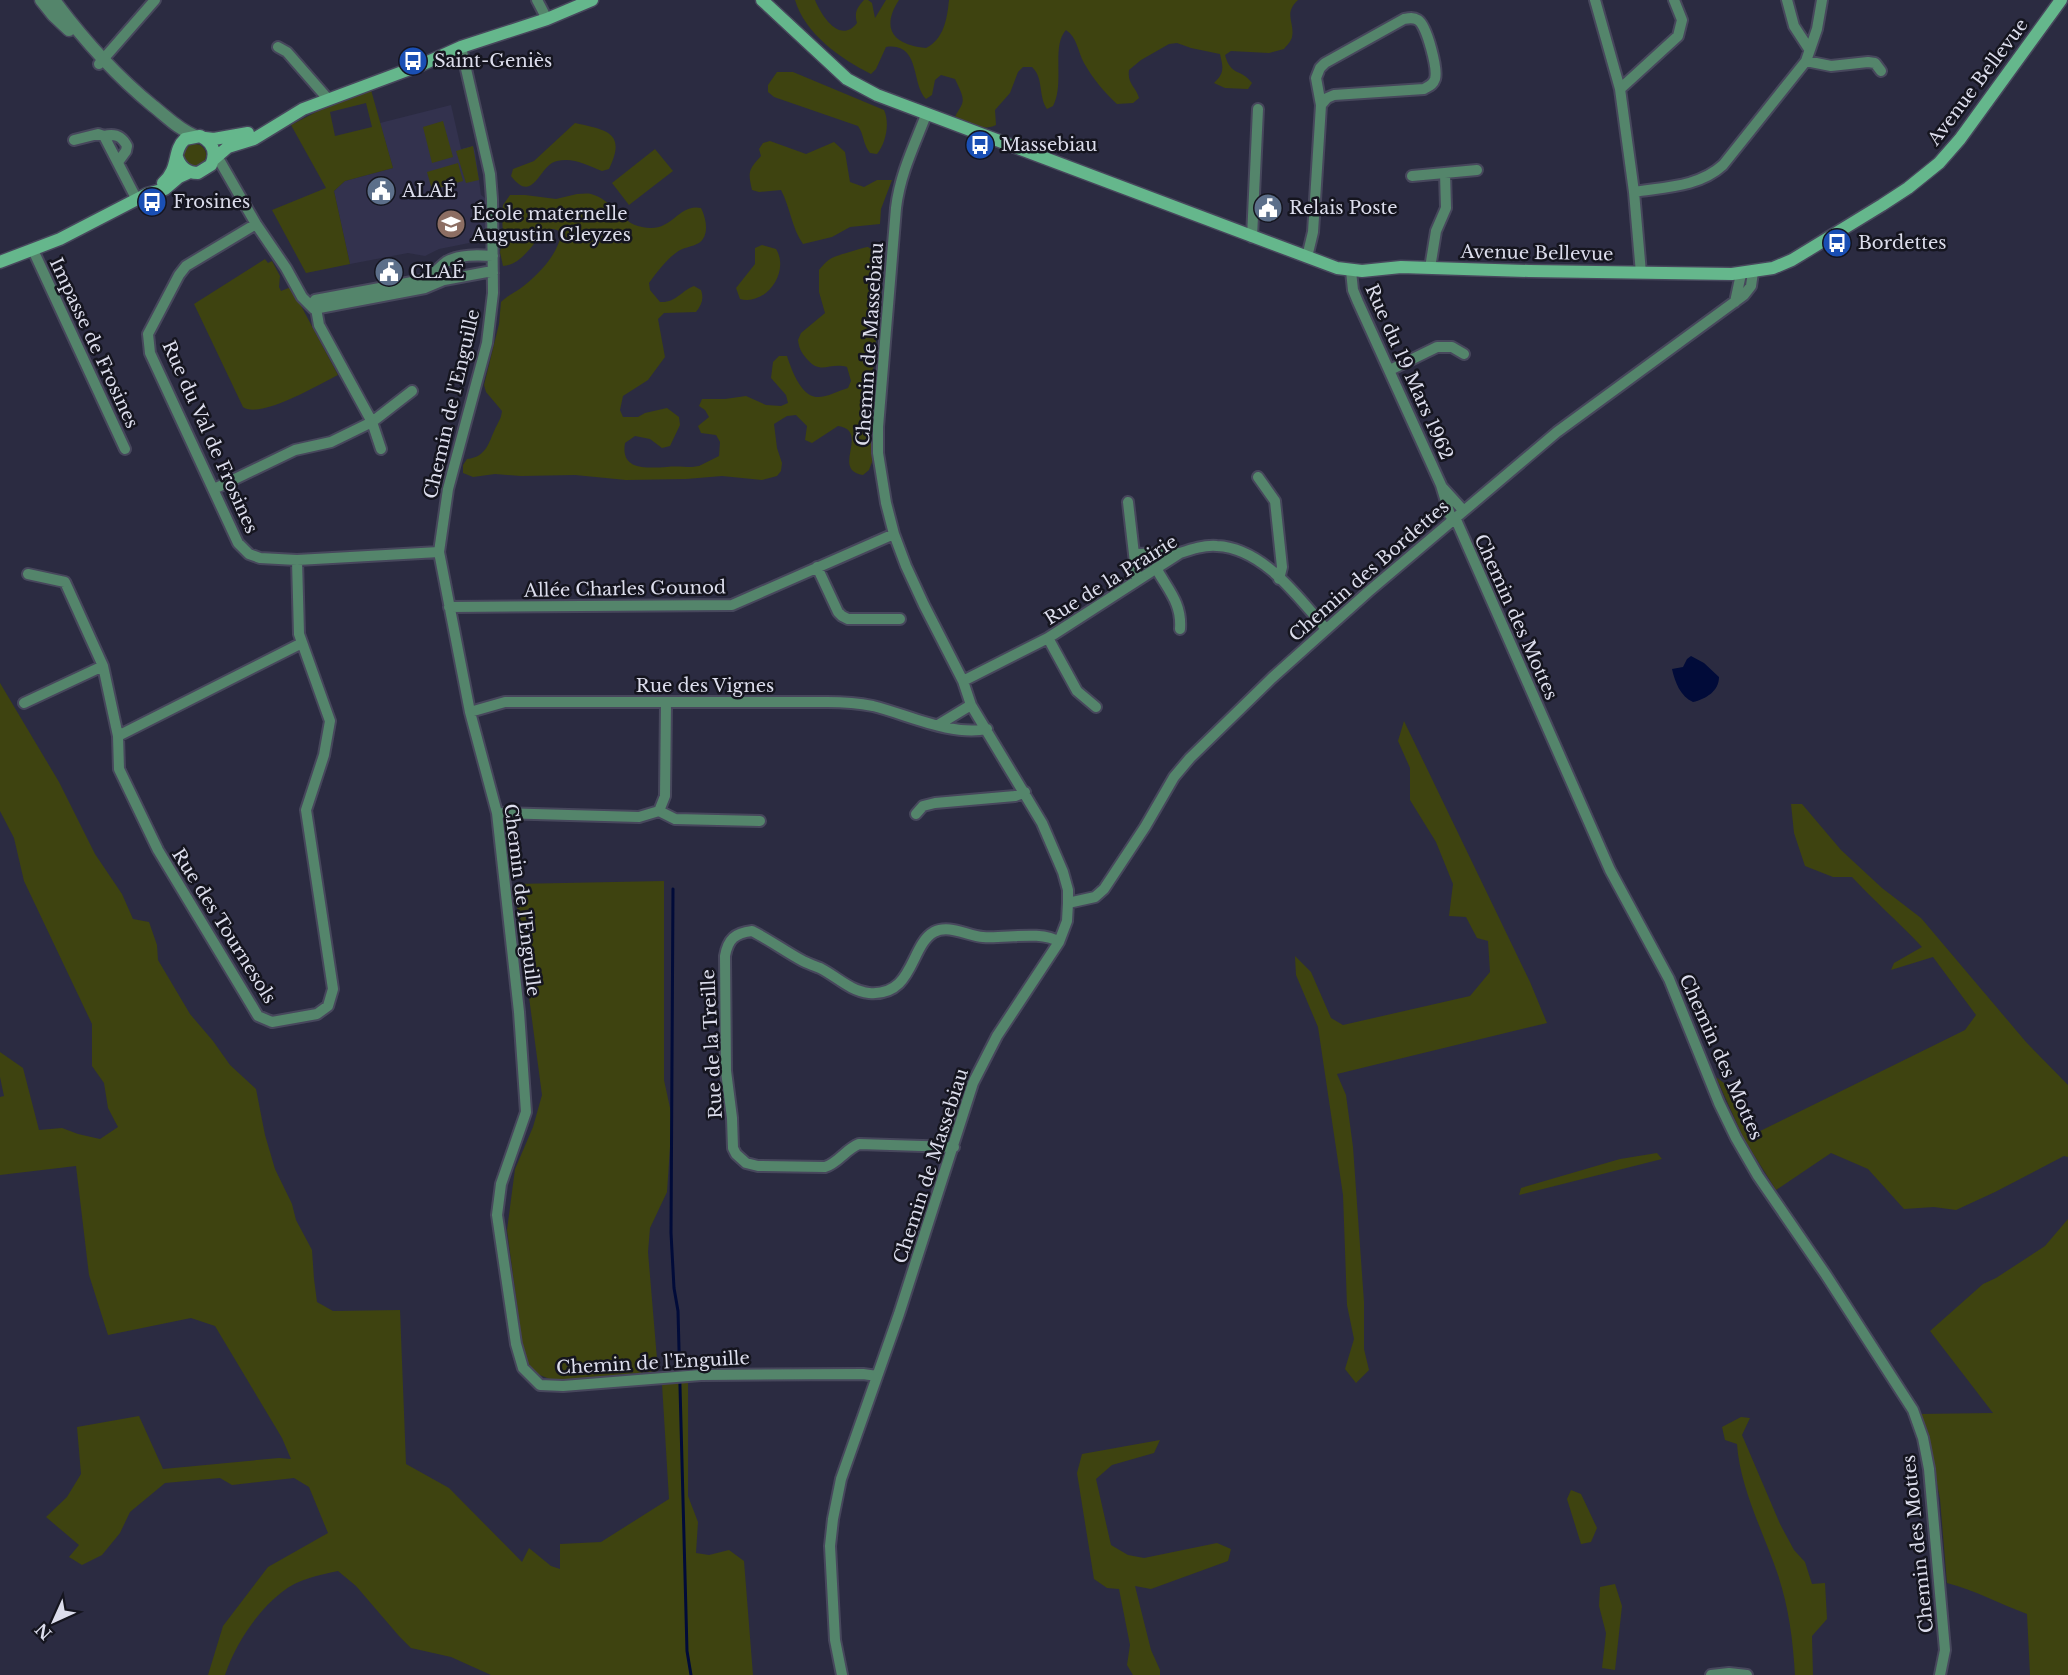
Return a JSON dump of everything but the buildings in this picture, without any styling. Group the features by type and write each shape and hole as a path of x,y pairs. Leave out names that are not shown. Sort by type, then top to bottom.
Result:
{"main road":[{"path":"0,262 95,223 157,190 165,189 179,177 211,165 215,156 228,147 254,139 290,115 462,47 592,0"},
{"name":"Avenue Bellevue","path":"762,0 847,79 877,95 1338,268 1351,271 1388,267 1641,273 1747,273 1792,260 1908,188 1932,169 1960,139 2061,0"},
{"path":"157,190 171,174 185,139 200,137 214,139 266,130"},
{"path":"200,137 212,146 215,156"},
{"path":"178,152 182,166 196,172"}],"street":[{"path":"41,0 101,62"},
{"path":"54,0 111,78 146,100 168,120 200,137"},
{"path":"101,62 155,0"},
{"path":"537,0 547,18"},
{"path":"1595,0 1620,89 1634,192 1641,273"},
{"path":"1620,89 1678,36 1682,20 1674,0"},
{"path":"1787,0 1794,26 1809,49"},
{"path":"1634,192 1685,184 1713,174 1723,165 1806,61 1817,29 1822,0"},
{"path":"1307,257 1312,232 1321,105 1316,78 1320,68 1404,19 1413,18 1425,27 1436,69 1436,77 1432,84 1424,88 1334,94 1321,105"},
{"path":"278,47 287,52 328,99"},
{"name":"Chemin de l'Enguille","path":"462,47 489,174 494,273 487,343 448,489 439,552 470,712 496,813 519,1012 526,1112 501,1184 497,1215 516,1344 523,1368 540,1385 563,1386 700,1375 863,1374 877,1376"},
{"path":"1806,61 1831,66 1868,62 1875,63 1881,71"},
{"path":"1252,237 1258,109"},
{"name":"Chemin de Massebiau","path":"842,1675 835,1640 831,1546 833,1519 841,1479 899,1314 966,1105 983,1061 1059,942 1067,921 1068,903 1068,890 1063,872 1042,823 971,705 963,681 924,605 894,534 881,478 878,427 898,188 926,115"},
{"path":"168,120 178,152"},
{"path":"74,140 98,134 119,136 127,146 118,162"},
{"path":"104,136 137,200"},
{"path":"215,156 302,297 315,304 425,288 444,280 487,272 494,273"},
{"path":"1413,176 1477,170"},
{"path":"196,172 219,174 231,183"},
{"path":"1430,268 1436,231 1446,208 1445,173"},
{"name":"Rue du Val de Frosines","path":"256,225 186,266 148,334 150,354 238,543 249,554 260,558 297,560 439,552"},
{"name":"Impasse de Frosines","path":"33,250 125,449"},
{"path":"315,304 423,280 451,260 475,255 493,256"},
{"path":"439,270 444,280"},
{"name":"Rue du 19 Mars 1962","path":"1351,271 1355,296 1441,485 1450,515 1454,518"},
{"name":"Chemin des Bordettes","path":"1068,903 1095,897 1104,889 1145,827 1174,777 1225,722 1463,510 1573,420 1736,302 1751,285 1747,273"},
{"path":"315,304 319,325 372,422 381,449"},
{"path":"1390,370 1437,347 1452,347 1464,354"},
{"path":"214,489 295,450 331,442 372,422 412,391"},
{"path":"1258,477 1275,501 1282,567 1279,579"},
{"name":"Rue du 19 Mars 1962","path":"1441,485 1463,510"},
{"path":"1128,502 1137,580"},
{"name":"Chemin des Mottes","path":"1454,518 1610,870 1669,979 1719,1103 1736,1138 1758,1176 1826,1275 1913,1410 1923,1438 1929,1469 1945,1650 1940,1675"},
{"name":"Allée Charles Gounod","path":"449,607 732,606 894,534"},
{"name":"Rue de la Prairie","path":"963,681 1048,638 1180,553 1202,547 1218,546 1250,554 1279,579 1326,630"},
{"path":"1134,554 1180,553"},
{"path":"118,736 302,643 299,634 297,560"},
{"path":"817,567 842,616 849,619 900,619"},
{"path":"1156,568 1178,604 1181,617 1180,629"},
{"name":"Rue des Tournesols","path":"28,574 65,582 103,666 118,736 119,769 158,850 258,1016 272,1022 317,1014 328,1006 333,989 306,810 324,755 330,721 302,643"},
{"path":"1048,638 1077,691 1096,707"},
{"path":"24,703 103,666"},
{"name":"Rue des Vignes","path":"470,712 505,702 854,703 873,706 925,723 965,730 987,729"},
{"path":"659,811 665,796 666,702"},
{"path":"938,725 971,705"},
{"path":"916,814 923,806 935,803 1015,796 1025,792"},
{"path":"496,813 639,817 659,811 675,819 760,821"},
{"name":"Rue de la Treille","path":"954,1147 859,1144 848,1150 832,1165 825,1167 758,1166 741,1160 733,1148 726,1071 725,956 730,940 735,935 752,931 804,962 820,968 840,982 869,993 891,988 902,981 928,937 937,930 945,929 982,937 1046,937 1059,942"},
{"path":"1711,1675 1729,1673 1748,1675"}],"shaded area":[{"path":"451,105 461,149 473,146 475,151 481,195 485,198 487,228 483,230 484,240 439,249 425,256 408,253 350,264 334,191 345,181 393,168 380,123"},
{"path":"1691,656 1704,663 1719,677 1717,686 1711,694 1693,702 1681,692 1672,669 1683,667"}],"green space":[{"path":"795,0 815,0 826,20 844,31 851,29 857,23 857,10 864,0 872,3 875,18 886,0 899,0 891,19 893,34 906,43 926,48 941,34 946,21 949,0 1298,0 1290,14 1292,37 1284,49 1269,53 1231,51 1225,55 1230,67 1252,83 1248,89 1225,88 1214,83 1222,70 1220,54 1177,43 1169,44 1141,60 1129,70 1130,82 1139,98 1133,103 1117,104 1091,74 1075,41 1066,30 1059,45 1058,87 1053,106 1047,109 1044,104 1036,71 1032,67 1023,67 1018,72 1010,93 995,110 996,125 986,128 969,125 955,117 963,98 955,79 941,75 935,80 932,95 926,99 921,93 910,58 905,51 897,47 886,47 876,69 871,74 825,44 807,24"},
{"path":"777,72 793,72 884,110 887,121 886,133 877,154 870,153 858,126 774,97 768,92 768,85"},
{"path":"371,90 393,168 345,181 334,191 350,264 306,273 272,210 326,188 291,125 316,112","holes":["366,103 372,127 335,136 330,112"]},
{"path":"443,121 453,157 432,163 423,127"},
{"path":"575,123 604,131 614,140 616,147 609,169 602,171 580,162 563,160 551,164 536,181 525,187 511,176 513,169 534,161"},
{"path":"770,141 806,154 834,142 845,152 850,182 864,187 877,180 892,180 881,209 880,224 850,227 832,237 803,244 796,232 781,190 759,192 752,190 750,172 761,156 759,149 763,143"},
{"path":"195,144 205,151 206,155 199,165 195,166 185,159 184,155 191,145"},
{"path":"473,146 479,180 466,183 456,151"},
{"path":"655,149 673,171 629,205 612,183"},
{"path":"458,163 463,181 432,190 427,172"},
{"path":"577,194 598,197 628,221 642,227 661,226 693,208 701,208 705,221 706,231 702,240 673,255 649,283 650,290 660,302 670,301 694,286 701,290 702,299 696,312 664,313 658,319 665,357 648,380 623,396 620,410 623,417 638,417 667,408 679,417 680,425 670,446 662,448 650,439 635,436 625,443 627,459 637,466 692,467 719,456 720,442 716,435 701,433 698,426 709,417 699,406 702,399 746,396 766,405 781,406 788,403 786,395 771,378 773,362 779,356 787,356 797,380 810,395 824,396 848,388 851,381 847,367 816,366 803,354 798,340 801,333 825,313 819,292 819,270 824,264 834,257 868,247 880,256 881,290 870,400 872,462 869,470 863,475 854,472 850,466 852,442 847,429 838,426 812,443 805,440 807,426 796,415 787,416 774,424 777,448 782,463 781,471 777,476 762,480 722,476 626,480 575,475 495,474 473,477 463,473 463,465 467,459 479,455 487,447 502,411 486,392 484,385 499,324 501,302 541,270 552,257 562,232 546,229 522,257 510,265 503,266 500,252 503,236 503,205 510,195 556,199"},
{"path":"762,245 776,249 780,258 778,276 767,292 759,297 750,300 740,299 736,288 755,264 755,248"},
{"path":"265,259 268,263 272,261 280,276 281,291 291,287 338,375 276,405 251,410 243,407 194,304"},
{"path":"0,683 59,782 95,854 122,894 133,919 149,922 157,945 158,960 190,1014 230,1065 256,1089 265,1135 275,1169 292,1204 296,1220 312,1250 317,1302 333,1311 400,1310 406,1464 449,1488 522,1562 529,1548 551,1566 560,1569 560,1544 601,1542 669,1499 662,1384 688,1382 688,1496 698,1522 696,1553 709,1555 729,1550 744,1561 753,1675 491,1675 451,1657 411,1648 356,1586 338,1571 302,1581 282,1592 248,1629 225,1675 208,1675 223,1626 268,1567 328,1533 309,1487 294,1478 232,1485 220,1478 165,1483 130,1512 120,1533 102,1555 82,1565 69,1557 79,1545 46,1517 67,1497 81,1474 77,1427 139,1416 163,1469 279,1458 291,1459 282,1438 215,1326 191,1318 108,1335 89,1275 76,1166 0,1175 0,1097 4,1096 0,1077 0,1052 23,1068 39,1130 62,1128 100,1139 118,1127 108,1108 104,1083 92,1066 92,1024 24,881 14,838 0,811"},
{"path":"1404,721 1530,982 1547,1023 1337,1074 1346,1095 1353,1147 1364,1302 1364,1349 1369,1370 1356,1383 1345,1369 1354,1339 1347,1305 1343,1195 1318,1027 1296,975 1295,956 1311,972 1331,1018 1343,1025 1470,996 1490,972 1488,941 1477,938 1466,917 1449,916 1453,884 1436,842 1410,800 1410,768 1398,741"},
{"path":"1791,804 1802,804 1841,850 1882,888 1921,918 2026,1042 2068,1085 2068,1157 2064,1156 1956,1210 1934,1207 1904,1209 1868,1169 1831,1153 1776,1190 1744,1139 1716,1077 1729,1087 1754,1134 1965,1030 1976,1015 1933,957 1891,970 1894,963 1922,947 1852,877 1833,877 1805,866 1794,833"},
{"path":"664,881 664,1080 672,1117 667,1192 650,1228 648,1252 658,1371 555,1381 537,1374 525,1364 507,1230 515,1169 533,1127 542,1095 514,884"},
{"path":"1657,1153 1662,1159 1519,1195 1521,1188 1620,1159"},
{"path":"2068,1219 2068,1675 2030,1675 2027,1614 1947,1583 1940,1499 1927,1432 1920,1414 1993,1413 1930,1331 1983,1284 2045,1246"},
{"path":"1741,1417 1750,1418 1742,1435 1780,1524 1794,1550 1805,1562 1812,1584 1825,1583 1827,1619 1812,1636 1813,1675 1795,1675 1790,1625 1782,1587 1753,1511 1743,1478 1737,1444 1725,1440 1722,1427"},
{"path":"1160,1440 1154,1453 1112,1465 1096,1479 1111,1545 1128,1555 1144,1558 1217,1543 1231,1549 1228,1561 1151,1589 1135,1586 1151,1650 1160,1675 1133,1675 1127,1665 1130,1645 1119,1589 1107,1588 1094,1579 1077,1473 1082,1454"},
{"path":"1571,1490 1581,1494 1597,1528 1591,1542 1581,1544 1567,1499"},
{"path":"1615,1584 1622,1606 1615,1670 1602,1668 1606,1633 1599,1606 1600,1587"}],"waterway":[{"path":"673,889 671,1233 674,1288 678,1311 687,1651 691,1675"}],"place":[{"name":"Saint-Geniès","path":"413,61"},
{"name":"Massebiau","path":"980,145"},
{"name":"ALAÉ","path":"381,191"},
{"name":"Frosines","path":"152,202"},
{"name":"Relais Poste","path":"1268,208"},
{"name":"École maternelle Augustin Gleyzes","path":"451,224"},
{"name":"Bordettes","path":"1837,243"},
{"name":"CLAÉ","path":"389,272"}]}
